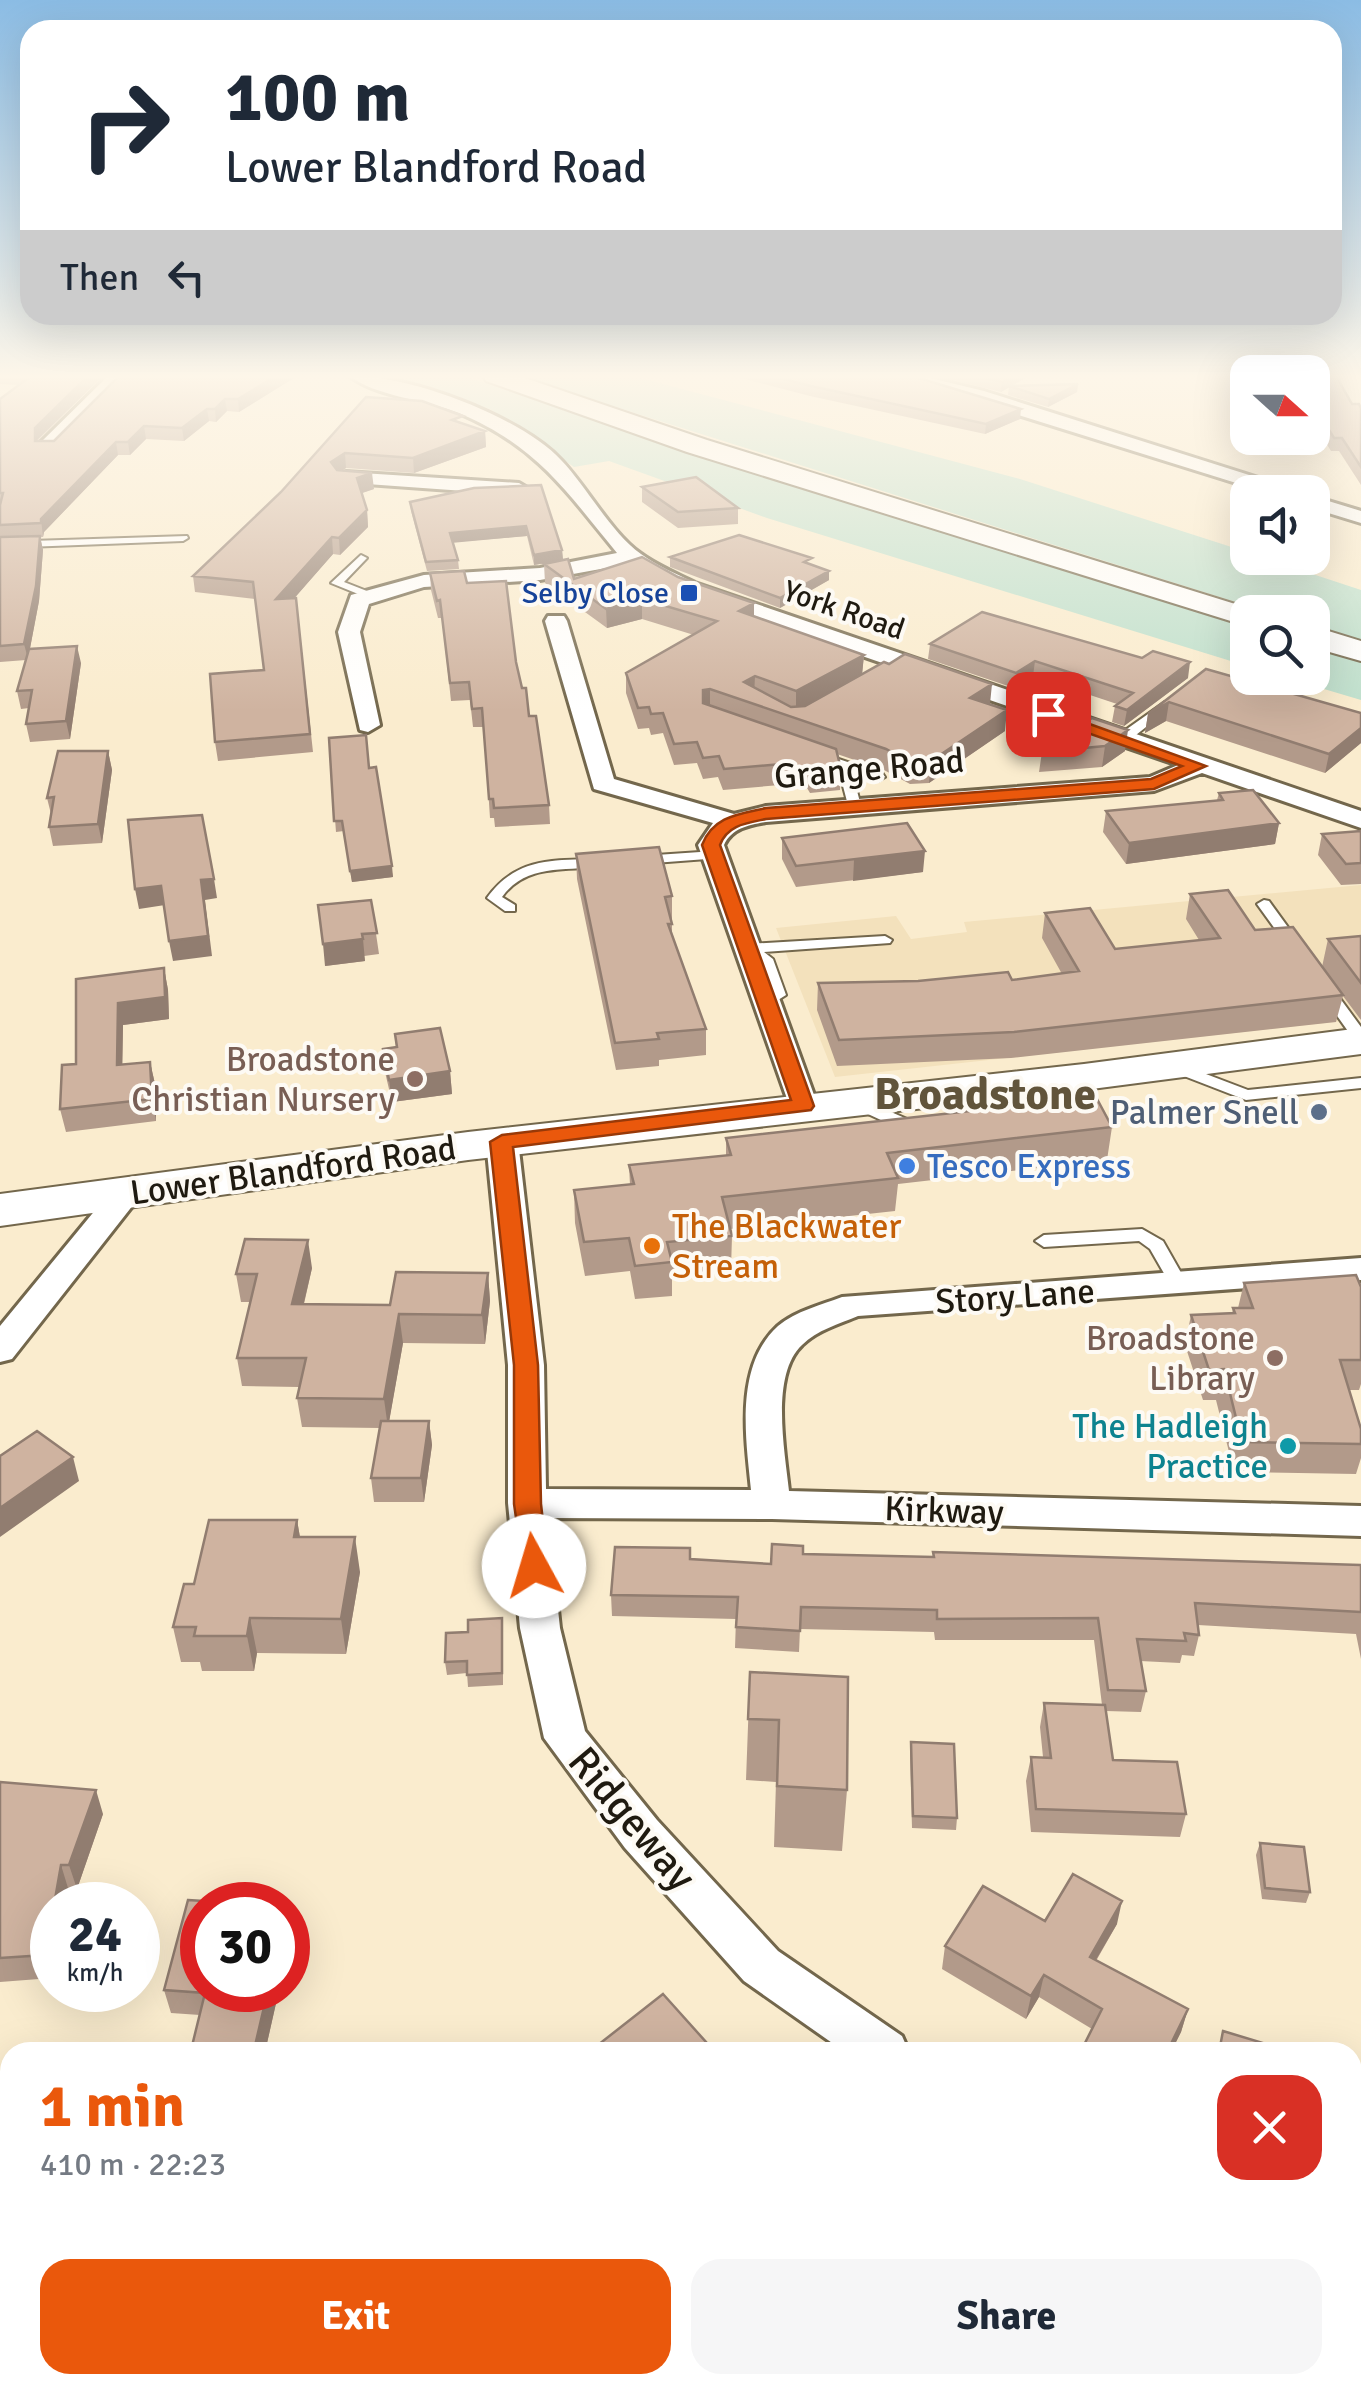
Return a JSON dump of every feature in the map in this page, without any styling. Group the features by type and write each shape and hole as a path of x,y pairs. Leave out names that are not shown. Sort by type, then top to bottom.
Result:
{"street":[{"path":"473,488 505,488"},
{"name":"York Road","path":"573,488 631,556 686,588 891,668 1122,739 1361,820"},
{"path":"832,488 1230,610"},
{"path":"1330,508 1361,517"},
{"path":"368,726 348,632 358,600 406,584 544,574 631,556"},
{"path":"556,621 604,784 732,821"},
{"path":"1330,642 1361,651"},
{"name":"Grange Road","path":"715,855 711,845 716,832 732,821 766,814 1154,784 1198,766"},
{"path":"715,855 747,949 824,1104"},
{"name":"Lower Blandford Road","path":"0,1210 502,1142 824,1104 1074,1089 1172,1066 1361,1040"},
{"name":"Ridgeway","path":"502,1142 526,1365 527,1504 540,1628 565,1738 641,1834 761,1966 871,2042"},
{"path":"0,1350 126,1192"},
{"name":"Story Lane","path":"772,1505 764,1434 769,1372 786,1340 815,1321 854,1306 1361,1269"},
{"name":"Kirkway","path":"527,1504 772,1505 1361,1521"}],"lane":[{"path":"0,545 184,538"},
{"path":"361,558 337,583 368,595"},
{"path":"1122,739 1178,696"},
{"path":"810,754 878,778"},
{"path":"844,766 854,806"},
{"path":"510,908 494,898 501,885 515,874 537,867 715,855"},
{"path":"1264,904 1307,963"},
{"path":"747,949 885,940"},
{"path":"1318,978 1361,1040"},
{"path":"1172,1066 1246,1095 1361,1083"},
{"path":"824,1104 934,1134"},
{"path":"1044,1241 1142,1235 1156,1245 1179,1284"}],"shaded area":[{"path":"1361,885 1361,1019 835,1077 776,928 896,916 911,939 967,932 964,922"}],"green space":[{"path":"683,488 813,488 1230,621 1230,661 767,518"},
{"path":"872,488 1047,488 1230,547 1230,575 1316,575 1361,590 1361,642 1330,632 1330,595 1230,595 1230,600"},
{"path":"1330,651 1361,660 1361,700 1330,691"}],"building":[{"path":"0,488 72,488 41,523 0,525"},
{"path":"285,488 360,488 367,510 339,538 332,537 276,599 296,598 310,734 215,742 210,674 264,670 253,582 193,576"},
{"path":"474,488 542,488 562,550 534,555 526,526 450,533 458,560 426,562 410,502"},
{"path":"643,488 710,488 738,508 678,512"},
{"path":"739,535 812,558 804,562 829,571 780,598 670,557"},
{"path":"40,536 36,586 24,644 0,646 0,537"},
{"path":"642,557 678,577 754,603 739,611 864,655 796,691 755,676 744,682 791,707 805,706 905,654 992,684 970,698 1007,710 931,761 911,763 886,749 710,689 703,690 703,703 836,749 841,769 811,772 808,766 795,768 793,763 724,769 719,756 703,758 697,742 674,744 663,713 651,714 649,707 638,708 626,673 717,621 642,599 606,609 544,564 568,559 574,579"},
{"path":"464,571 467,583 506,581 516,662 522,688 526,688 529,716 536,716 549,805 494,808 493,799 489,799 482,708 472,709 469,682 450,683 440,600 437,601 430,573"},
{"path":"982,612 1142,658 1153,651 1190,662 1127,710 1115,706 1133,693 1035,661 1016,673 930,644"},
{"path":"77,646 66,721 26,724 32,690 17,691 29,649"},
{"path":"1206,669 1230,676 1230,695 1298,695 1361,713 1361,728 1329,754 1169,702 1148,714"},
{"path":"1092,718 1128,730 1105,746 1042,752"},
{"path":"366,735 369,768 376,767 392,866 350,871 342,821 334,821 329,738"},
{"path":"58,751 108,751 98,824 49,827 54,797 47,798"},
{"path":"1253,790 1279,823 1129,843 1106,811 1223,800 1219,793"},
{"path":"202,815 214,879 201,880 208,936 169,941 161,886 135,889 128,820"},
{"path":"907,823 925,851 796,866 782,838"},
{"path":"1361,831 1361,863 1346,864 1322,834"},
{"path":"659,847 672,896 665,897 672,924 668,924 706,1029 657,1033 659,1039 615,1043 576,854"},
{"path":"1228,890 1255,930 1293,927 1343,995 1014,1032 839,1040 818,983 918,981 1008,972 1012,980 1079,971 1045,913 1090,908 1115,949 1220,938 1190,894"},
{"path":"371,900 377,933 362,934 363,939 323,944 318,905"},
{"path":"1361,936 1361,983 1328,939"},
{"path":"164,968 165,997 118,1003 117,1065 150,1062 152,1099 60,1109 62,1065 76,1064 76,979"},
{"path":"440,1028 450,1071 389,1080 383,1049 397,1047 395,1034"},
{"path":"1096,1097 1112,1127 887,1153 898,1178 722,1197 732,1236 667,1242 672,1262 635,1266 629,1238 584,1242 574,1190 634,1184 629,1165 731,1155 726,1138"},
{"path":"245,1239 308,1240 292,1304 390,1305 396,1272 488,1273 482,1315 399,1314 384,1399 297,1398 306,1358 237,1358 257,1274 236,1274"},
{"path":"1356,1275 1361,1287 1361,1360 1340,1360 1361,1429 1361,1444 1242,1442 1224,1369 1209,1370 1191,1315 1253,1308 1244,1283"},
{"path":"381,1421 429,1421 421,1478 371,1478"},
{"path":"37,1431 73,1457 0,1508 0,1456"},
{"path":"209,1520 297,1520 294,1537 355,1537 341,1619 250,1618 247,1636 194,1636 196,1627 173,1627 184,1584 194,1584"},
{"path":"772,1544 803,1546 803,1554 934,1557 933,1552 1361,1565 1361,1612 1195,1603 1199,1635 1184,1633 1186,1641 1137,1639 1146,1691 1108,1690 1098,1618 937,1619 937,1610 801,1607 800,1631 736,1627 738,1597 611,1595 615,1547 690,1548 690,1559 771,1564"},
{"path":"502,1618 502,1673 467,1675 467,1661 445,1662 446,1633 468,1632 468,1620"},
{"path":"750,1672 848,1677 847,1790 777,1786 779,1720 748,1719"},
{"path":"1044,1703 1105,1705 1113,1760 1177,1762 1186,1814 1036,1809 1031,1757 1051,1758"},
{"path":"911,1742 954,1744 957,1818 913,1816"},
{"path":"0,1782 96,1790 69,1865 61,1865 58,1882 30,1882 30,1956 0,1958"},
{"path":"1260,1843 1304,1847 1310,1892 1265,1888"},
{"path":"1073,1874 1122,1901 1090,1957 1188,2009 1172,2042 1086,2042 1102,2009 1044,1975 1031,1996 945,1946 983,1886 1045,1921"},
{"path":"180,1930 180,1991 164,1990"},
{"path":"663,1994 706,2042 602,2042"},
{"path":"200,2012 263,2012 256,2042 193,2042"},
{"path":"1223,2031 1260,2042 1221,2042"}],"place":[{"name":"Selby Close","path":"689,593"},
{"name":"Broadstone Christian Nursery","path":"415,1079"},
{"name":"Palmer Snell","path":"1319,1112"},
{"name":"Tesco Express","path":"907,1166"},
{"name":"The Blackwater Stream","path":"652,1246"},
{"name":"Broadstone Library","path":"1275,1358"},
{"name":"The Hadleigh Practice","path":"1288,1446"}],"district":[{"name":"Broadstone","path":"985,1093"}],"route":[{"path":"534,1566 527,1504 526,1365 502,1142 803,1106 711,845 716,832 732,821 854,806 1154,784 1198,766 1048,714"}]}
